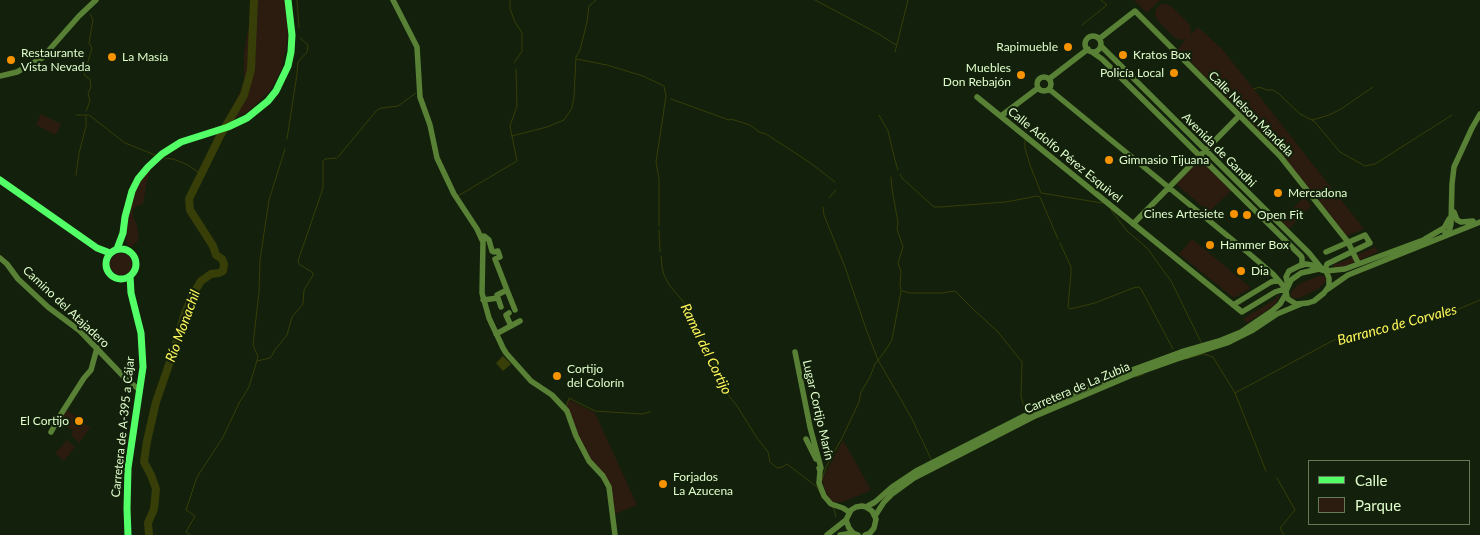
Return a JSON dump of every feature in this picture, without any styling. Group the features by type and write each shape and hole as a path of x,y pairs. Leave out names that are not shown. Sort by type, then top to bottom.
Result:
{"main road":[{"path":"123,233 111,254 107,269 110,274 120,279 130,276 135,269 136,260 126,250 123,233 125,216 132,191 138,179 162,154 182,142 220,130 247,118 268,101 276,91 288,66 291,52 292,35 288,0"},
{"path":"0,180 97,248 111,254 126,250"},
{"name":"Carretera de A-395 a Cájar","path":"128,535 126,509 128,475 143,367 141,333 131,293 130,276"},
{"name":"Carretera de A-395 a Cájar","path":"120,279 131,293"}],"street":[{"path":"0,76 17,72 42,58 79,16 96,0"},
{"path":"393,0 417,46 420,97 430,125 439,163 482,237 484,250 483,300 496,334 503,348 531,381 552,395 568,411 576,436 589,461 603,476 609,486 615,535"},
{"name":"Calle Nelson Mandela","path":"1100,42 1135,11 1280,156 1348,242 1358,263"},
{"path":"1049,79 1090,50 1097,51 1100,42 1093,36 1086,42 1090,50"},
{"name":"Avenida de Gandhi","path":"1100,42 1324,270"},
{"name":"Avenida de Gandhi","path":"1090,50 1102,59 1301,256 1302,265"},
{"path":"1038,88 1039,78 1049,79"},
{"path":"1049,79 1051,84 1049,89"},
{"path":"1038,88 1042,91 1049,89"},
{"path":"1001,116 1038,88"},
{"path":"1049,89 1273,274 1286,290 1291,301 1301,304 1314,301 1348,275 1450,230 1478,221"},
{"name":"Calle Adolfo Pérez Esquivel","path":"977,97 1233,305"},
{"path":"1450,230 1454,167 1480,114"},
{"path":"1133,224 1239,116"},
{"path":"1452,205 1457,220 1461,222 1478,221"},
{"path":"1426,241 1447,224 1449,210 1452,205"},
{"path":"1286,290 1291,280 1301,273 1315,269 1338,271 1478,221"},
{"path":"1324,270 1327,264 1370,243 1365,235 1326,252"},
{"path":"482,237 484,236 489,240 492,251 498,251 500,257 495,259 515,310"},
{"name":"Camino del Atajadero","path":"0,258 24,284 80,331 125,378 140,389"},
{"path":"1286,290 1286,277 1289,271 1302,265 1312,265 1315,269"},
{"path":"1324,270 1330,281 1328,289"},
{"path":"1278,280 1271,282 1233,305 1242,312 1275,292 1286,290"},
{"path":"502,307 497,295 507,290"},
{"name":"Carretera de La Zubia","path":"849,512 856,507 866,506 875,502 892,487 916,471 1034,411 1091,386 1180,352 1225,339 1247,328 1272,311 1283,300 1286,290"},
{"path":"483,300 498,298"},
{"name":"Carretera de La Zubia","path":"865,535 874,528 875,516 884,502 914,478 1033,417 1132,375 1177,358 1227,343 1253,330 1277,314 1301,304"},
{"path":"509,313 506,315 511,326"},
{"path":"496,334 520,321"},
{"path":"51,432 84,378 91,370 97,348"},
{"name":"Lugar Cortijo Marín","path":"795,352 810,427 821,468 819,483 824,496 831,504 849,512"},
{"name":"Lugar Cortijo Marín","path":"806,439 820,471"},
{"path":"866,506 875,516"},
{"path":"827,535 846,520 849,512"},
{"path":"846,520 848,528 855,534"},
{"path":"840,535 855,534"}],"green space":[{"path":"250,0 285,0 288,36 282,69 269,92 249,111 223,125 244,84 244,52 249,24"},
{"path":"1134,0 1160,0 1147,13"},
{"path":"1161,4 1171,6 1189,24 1190,35 1198,27 1222,49 1364,229 1347,236 1282,155 1178,49 1186,39 1175,38 1157,20 1156,9"},
{"path":"41,114 61,124 56,135 36,125"},
{"path":"1200,160 1231,191 1209,212 1176,184"},
{"path":"152,167 147,181 143,204 136,206 133,210 139,239 130,247 126,241 128,218 133,196 141,180"},
{"path":"1304,197 1311,206 1289,229 1281,221"},
{"path":"1192,239 1251,288 1234,298 1179,254"},
{"path":"1375,247 1378,252 1344,267 1334,267 1335,262 1337,264"},
{"path":"121,253 129,256 132,264 129,272 121,275 113,272 110,264 113,256"},
{"path":"1318,276 1326,277 1326,281 1318,289 1299,298 1291,297 1291,292 1299,284"},
{"path":"1275,295 1279,299 1272,307 1247,323 1243,319 1277,298"},
{"path":"568,399 595,413 637,505 615,514 611,488 591,462 577,435 566,408"},
{"path":"66,409 90,428 79,443 71,435 73,430 57,423"},
{"path":"67,440 75,447 64,461 55,453"},
{"path":"843,440 871,490 843,502 832,502 826,493 822,480"}],"shaded area":[{"path":"503,356 511,364 503,371 496,363"}],"waterway":[{"name":"Río Monachil","path":"149,535 148,523 154,509 156,489 144,462 156,402 193,294 201,281 211,274 223,271 224,264 222,259 216,255 213,246 190,210 189,199 220,136 244,95 251,70 254,0"},
{"path":"297,0 299,28"},
{"path":"510,0 510,9 522,33 522,51 514,63"},
{"path":"458,196 517,161 512,136 547,127 564,120 572,108 576,57 580,50 589,6 596,0"},
{"path":"815,0 896,45"},
{"path":"895,52 908,0"},
{"path":"1082,25 1107,5 1101,0"},
{"path":"86,111 90,101 88,93 91,87 90,79 84,75 92,48 89,43 93,20 90,14"},
{"path":"287,139 298,62 307,52 308,45 300,38"},
{"path":"576,59 607,65 643,76 664,86 666,96 656,162 659,179 659,226"},
{"path":"512,136 510,126 517,106 516,69"},
{"path":"1254,89 1259,87 1273,90 1279,94 1300,114 1314,121 1340,152 1365,166 1375,164 1452,115"},
{"path":"1312,120 1341,109 1373,87"},
{"path":"338,157 377,110 398,106 416,93"},
{"path":"671,99 729,120 750,125 809,162 835,182"},
{"path":"76,115 89,115 125,143 155,155"},
{"path":"879,115 888,131 898,170"},
{"path":"76,175 86,126 86,116"},
{"path":"1025,140 1025,148 1030,165 1041,193 1102,203"},
{"path":"190,535 186,532 195,516 186,510 197,477 223,437 249,387 258,357 253,345 259,292 260,260 269,200 285,149"},
{"path":"163,158 173,159 188,165 202,175"},
{"path":"257,361 270,358 287,335 292,317 303,304 304,290 313,273 299,264 298,261 323,188 323,161 325,159 337,158"},
{"path":"900,174 934,207 1006,202 1040,197 1058,239"},
{"path":"822,480 826,467 859,402 861,392 875,364 892,340 901,291 901,272 898,263 903,247 897,229 898,222 891,177"},
{"path":"829,198 836,190"},
{"path":"823,207 824,215 845,267 878,360 911,417 931,459"},
{"path":"1111,210 1127,231 1147,248 1171,281 1201,342"},
{"path":"659,230 660,252"},
{"path":"1060,243 1071,267 1068,307 1070,309 1095,303 1139,287 1173,349"},
{"name":"Ramal del Cortijo","path":"661,256 664,275 670,286 687,306 691,317 704,338 725,391 768,452 770,462 777,468 787,464 817,487 820,493"},
{"path":"902,291 910,293 955,291 998,332 1022,362 1021,396 1025,411"},
{"name":"Barranco de Corvales","path":"1235,393 1334,340 1377,332 1413,318 1454,311 1480,300"},
{"path":"1186,359 1203,354"},
{"path":"1204,354 1213,357 1235,393 1266,471"},
{"path":"1136,377 1144,374"},
{"path":"566,407 569,398 595,411 642,414 650,412"},
{"path":"1277,478 1295,510 1280,528 1284,535"},
{"name":"Ramal del Cortijo","path":"832,507 836,517"}],"place":[{"name":"Rapimueble","path":"1068,47"},
{"name":"Kratos Box","path":"1123,55"},
{"name":"La Masía","path":"112,57"},
{"name":"Restaurante Vista Nevada","path":"11,60"},
{"name":"Policía Local","path":"1174,73"},
{"name":"Muebles Don Rebajón","path":"1021,75"},
{"name":"Gimnasio Tijuana","path":"1109,160"},
{"name":"Mercadona","path":"1278,193"},
{"name":"Cines Artesiete","path":"1234,214"},
{"name":"Open Fit","path":"1247,215"},
{"name":"Hammer Box","path":"1210,245"},
{"name":"Dia","path":"1241,271"},
{"name":"Cortijo del Colorín","path":"557,376"},
{"name":"El Cortijo","path":"79,421"},
{"name":"Forjados La Azucena","path":"663,484"}]}
